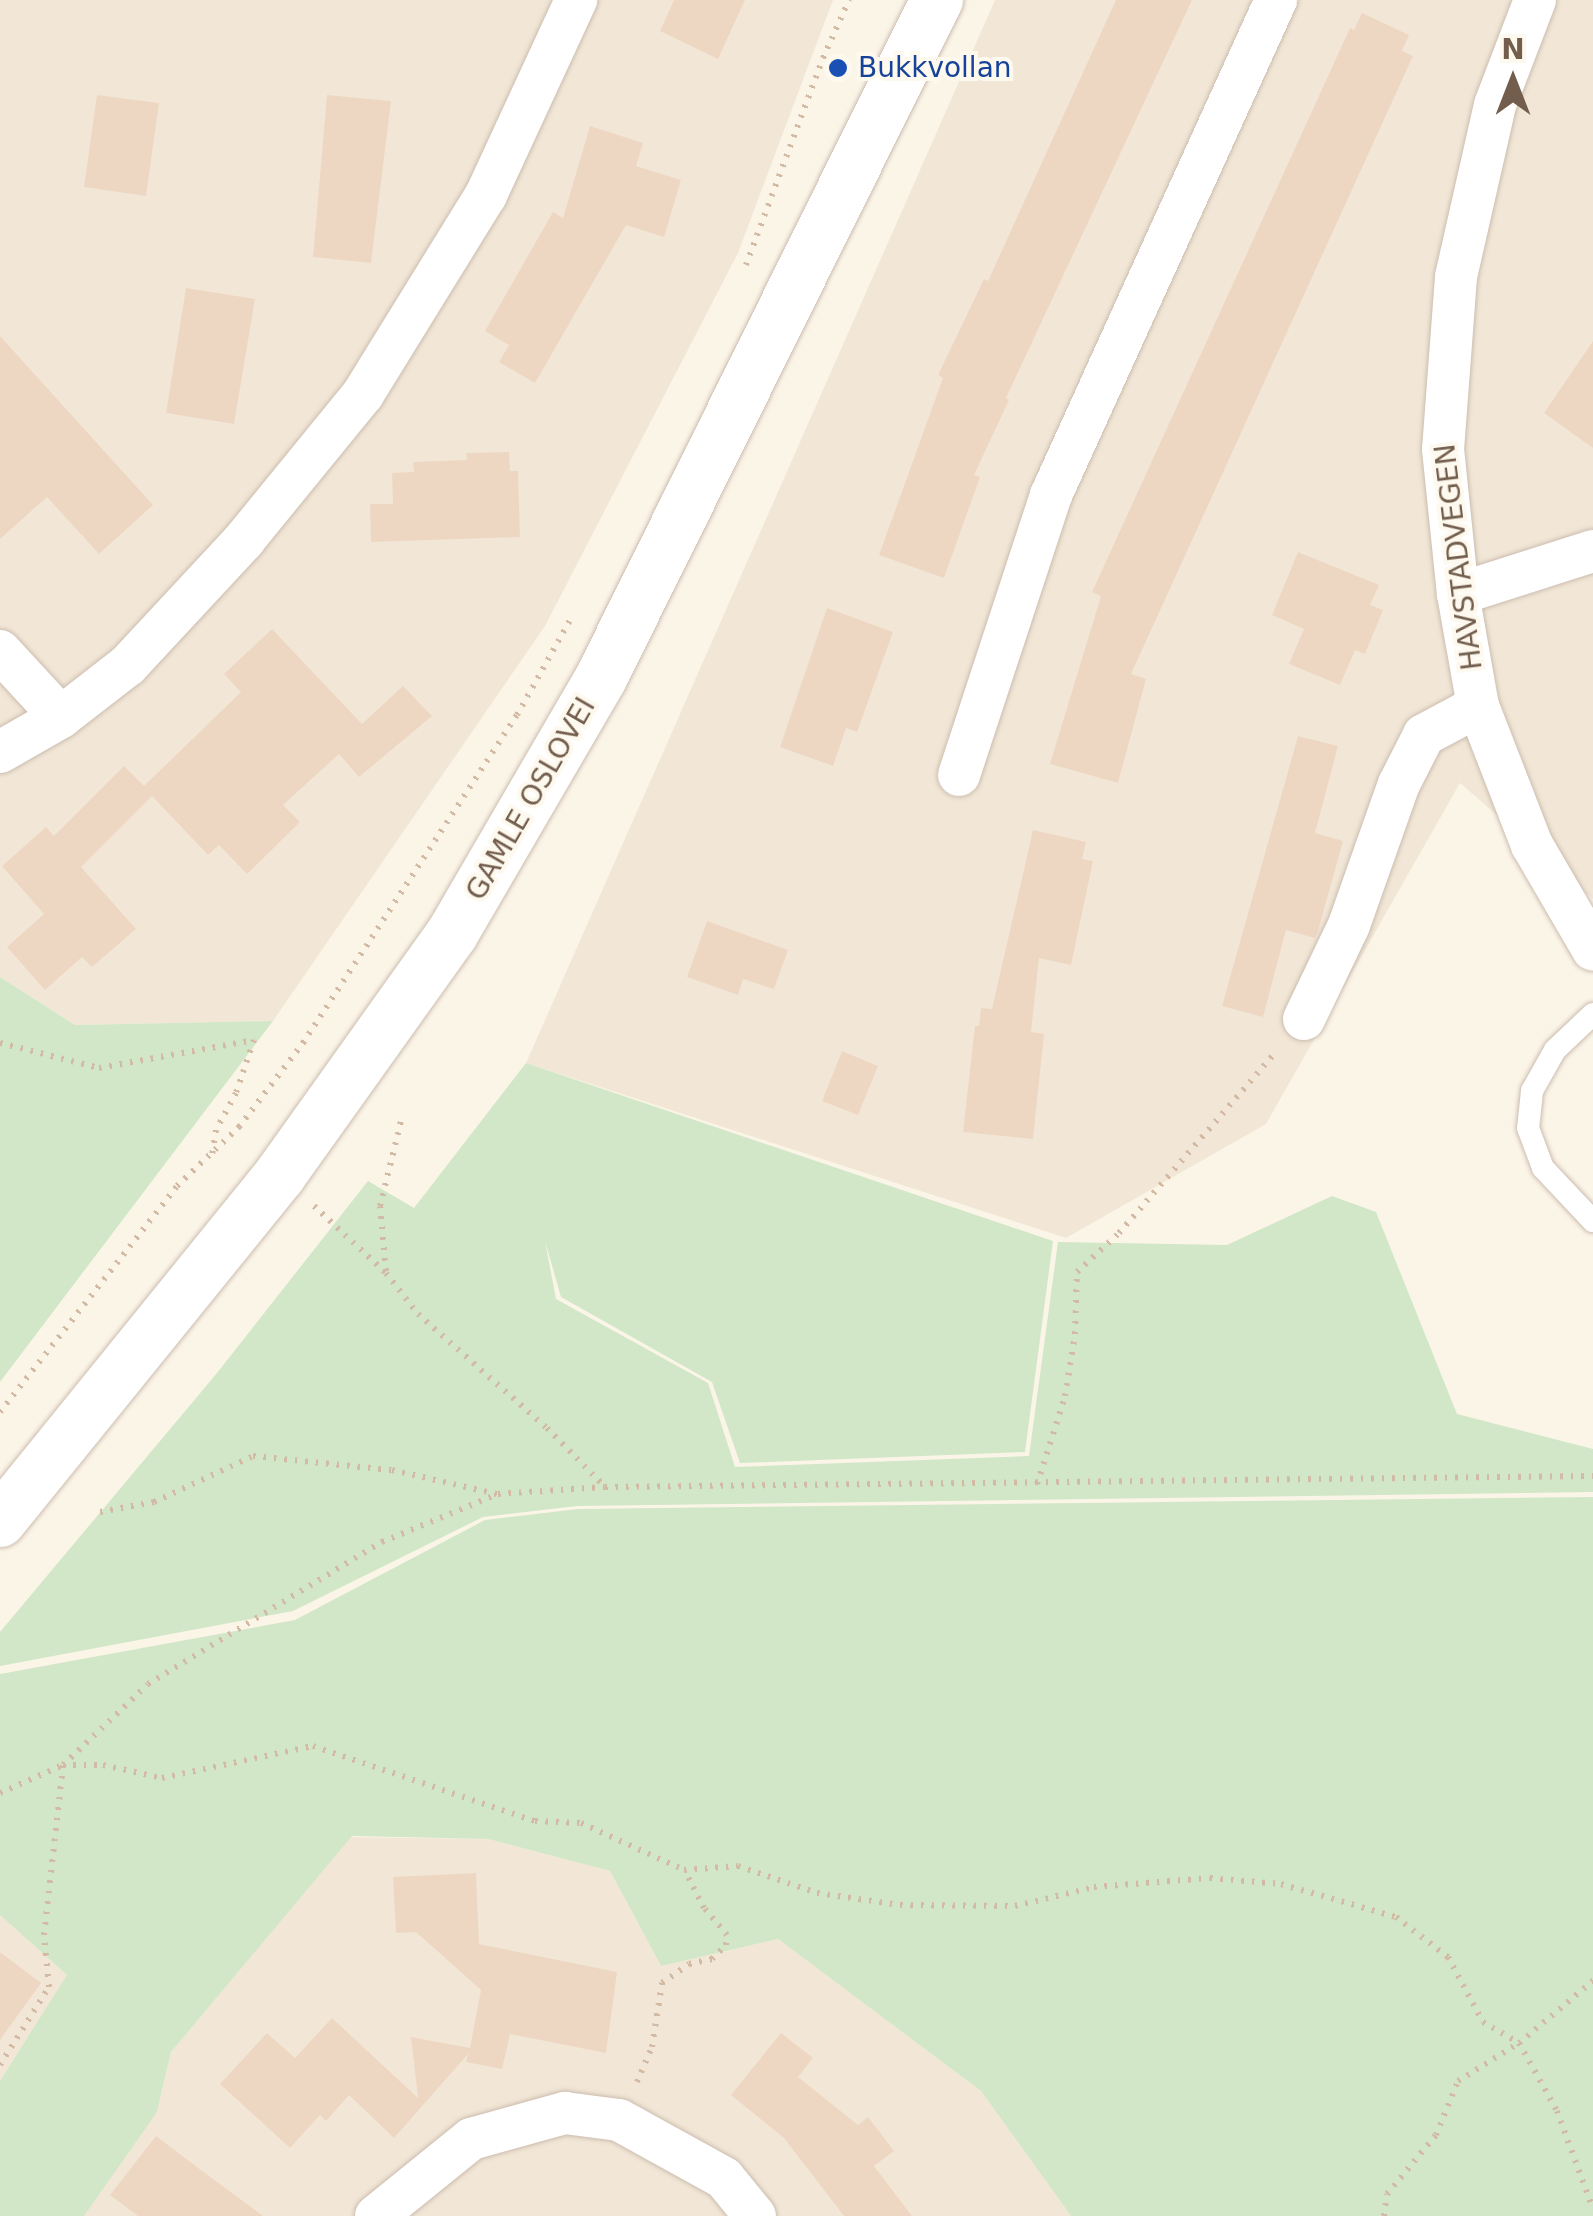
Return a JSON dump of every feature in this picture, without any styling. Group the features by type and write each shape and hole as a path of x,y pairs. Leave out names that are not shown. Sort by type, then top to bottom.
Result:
{"street":[{"path":"0,752 61,717 128,664 176,616 362,394 486,195 576,0"},
{"name":"GAMLE OSLOVEI","path":"0,1521 280,1175 452,934 601,678 937,0"},
{"path":"959,775 1051,495 1276,0"},
{"name":"HAVSTADVEGEN","path":"1535,0 1494,105 1456,277 1442,450 1458,594 1478,706 1532,844 1593,950"},
{"path":"1458,594 1593,551"},
{"path":"0,651 61,717"},
{"name":"HAVSTADVEGEN","path":"1304,1019 1348,926 1399,784 1424,735 1478,706"},
{"path":"376,2216 471,2140 565,2114 619,2120 724,2178 755,2216"}],"lane":[{"path":"1593,1014 1555,1050 1532,1091 1528,1128 1543,1168 1593,1221"}],"path":[{"path":"742,276 822,58 850,0"},
{"path":"0,1412 177,1186 239,1127 303,1043 518,715 574,614"},
{"path":"1037,1484 1065,1396 1075,1334 1077,1272 1119,1233 1304,1019"},
{"path":"0,1043 99,1068 254,1040 236,1093 216,1130 212,1154"},
{"path":"386,1273 380,1206 402,1117"},
{"path":"313,1205 386,1273 418,1314 546,1428 605,1487"},
{"path":"100,1512 154,1502 253,1456 392,1470 498,1494 605,1487 1593,1476"},
{"path":"0,1793 62,1765 148,1684 382,1542 498,1494"},
{"path":"62,1765 102,1765 162,1778 312,1746 534,1821 581,1823 684,1870 738,1866 817,1893 900,1905 1016,1906 1094,1887 1210,1878 1281,1884 1396,1917 1448,1957 1482,2022 1518,2042 1557,2111 1593,2208"},
{"path":"0,2065 48,1987 44,1935 62,1765"},
{"path":"619,2120 652,2047 662,1983 690,1964 712,1958 726,1945 727,1935 704,1908 684,1870"},
{"path":"1384,2216 1386,2194 1436,2135 1458,2082 1518,2042 1593,1981"}],"shaded area":[{"path":"0,0 833,0 738,253 545,626 273,1021 75,1025 0,977"},
{"path":"995,0 1593,0 1593,899 1460,783 1266,1124 1066,1238 526,1063"},
{"path":"348,1837 488,1839 610,1871 661,1966 778,1939 981,2091 1071,2216 74,2216 157,2112 171,2052"},
{"path":"0,1915 68,1975 0,2081"}],"green space":[{"path":"0,977 75,1025 273,1021 0,1382"},
{"path":"526,1063 1053,1241 1025,1452 740,1463 712,1382 561,1297 545,1241 556,1299 708,1383 735,1467 1029,1456 1058,1242 1227,1245 1332,1196 1376,1212 1457,1414 1593,1449 1593,1492 577,1506 483,1517 293,1611 0,1666 0,1632 217,1373 368,1181 414,1208"},
{"path":"1593,1497 1593,2216 1071,2216 981,2091 778,1939 661,1966 610,1871 488,1839 352,1836 171,2052 157,2112 84,2216 0,2216 0,2081 67,1975 0,1915 0,1674 295,1620 485,1520 578,1509"}],"building":[{"path":"674,0 745,0 718,59 660,31"},
{"path":"1116,0 1192,0 1006,398 1009,400 974,475 980,477 944,578 879,555 943,378 938,375 984,279 988,281"},
{"path":"1362,13 1409,35 1402,51 1413,56 1131,674 1146,679 1118,783 1050,764 1101,596 1092,592 1350,28 1354,30"},
{"path":"97,95 159,103 146,196 84,187"},
{"path":"327,95 391,101 371,263 313,257"},
{"path":"590,126 643,143 636,166 681,180 664,237 626,225 535,383 499,362 509,345 485,331 553,212 563,218"},
{"path":"186,288 255,299 234,424 166,413"},
{"path":"0,336 153,505 99,554 47,497 0,539"},
{"path":"1593,341 1593,448 1544,413"},
{"path":"509,452 510,471 518,471 520,537 371,542 370,504 393,504 392,473 414,472 413,462 467,460 466,453"},
{"path":"1298,552 1379,585 1370,605 1383,610 1365,654 1355,650 1340,685 1289,664 1304,629 1272,615"},
{"path":"827,608 893,632 857,732 846,728 833,766 780,747"},
{"path":"272,629 362,724 403,686 432,716 359,777 339,754 283,805 300,822 247,874 219,845 208,855 152,796 81,867 136,929 92,967 82,957 45,990 7,947 44,914 2,866 46,827 54,836 124,766 144,786 241,692 224,674"},
{"path":"1298,736 1338,746 1315,833 1343,841 1315,938 1286,930 1263,1017 1222,1006"},
{"path":"1033,830 1086,842 1082,859 1093,861 1071,965 1039,958 1031,1032 1044,1034 1033,1139 963,1132 975,1026 979,1026 981,1008 992,1009"},
{"path":"707,921 788,950 774,989 743,979 738,995 687,977"},
{"path":"842,1051 878,1066 858,1115 822,1101"},
{"path":"476,1873 479,1944 617,1972 606,2053 510,2034 502,2069 466,2062 468,2054 394,2138 349,2095 326,2121 320,2115 290,2148 220,2084 267,2033 295,2058 332,2018 418,2098 411,2037 470,2048 481,1990 416,1932 396,1933 393,1877"},
{"path":"0,1952 41,1983 0,2040"},
{"path":"781,2033 813,2058 798,2077 858,2125 868,2117 894,2151 874,2166 912,2216 844,2216 784,2138 731,2095"},
{"path":"156,2136 263,2216 138,2216 110,2195"}],"place":[{"name":"Bukkvollan","path":"838,68"}]}
